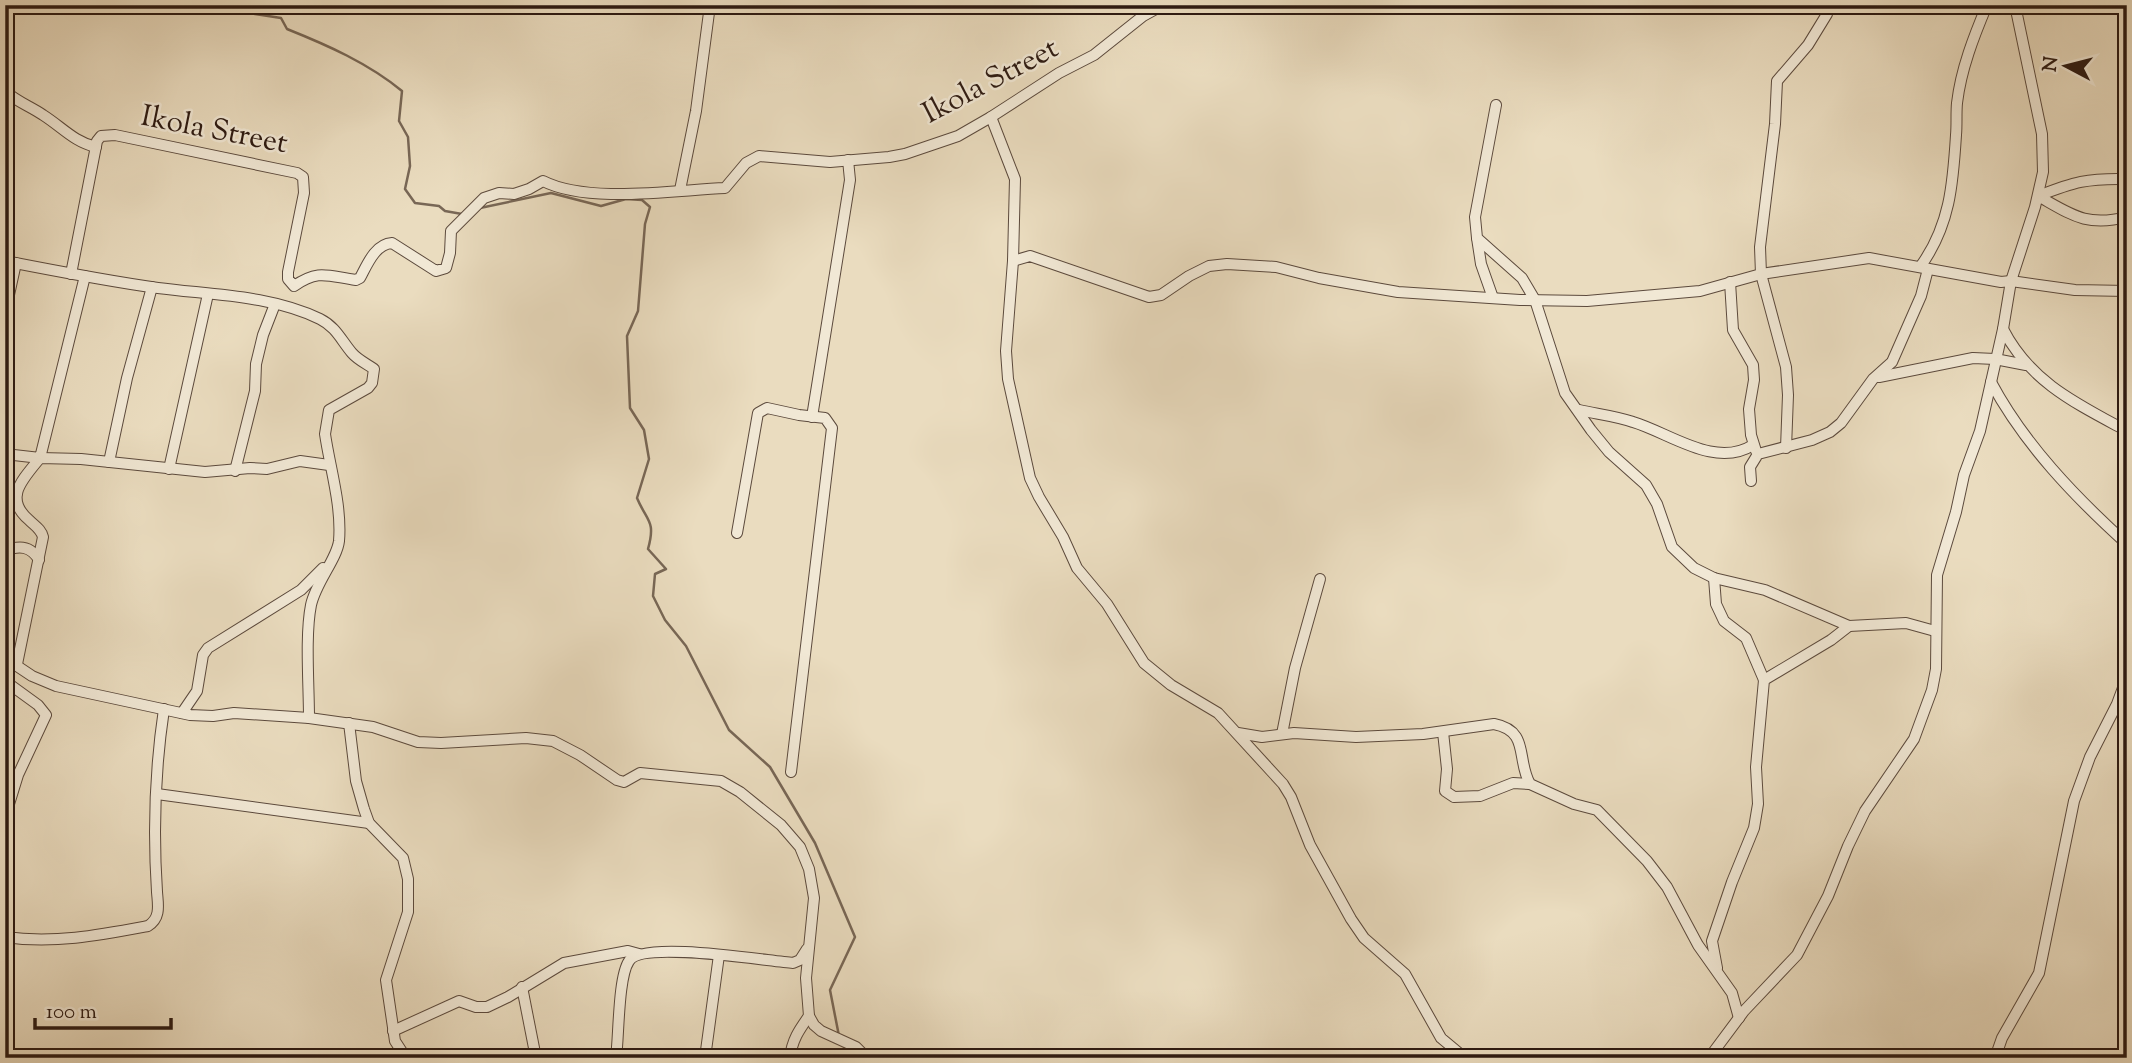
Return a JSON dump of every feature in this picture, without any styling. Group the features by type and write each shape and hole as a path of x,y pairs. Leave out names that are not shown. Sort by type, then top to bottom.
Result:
{"street":[{"path":"680,190 696,111 710,5"},
{"name":"Ikola Street","path":"71,274 96,147 101,136 115,135 297,173 303,177 304,193 288,272 288,279 294,286 310,275 317,274 356,280 360,278 374,253 392,243 436,271 446,268 451,231 484,198 499,193 514,194 543,181 557,188 602,193 726,188 746,163 759,156 830,162 905,154 958,136 1059,73 1094,55 1143,16 1163,5"},
{"path":"1786,448 1786,367 1761,274 1760,247 1776,124 1777,81 1808,45 1827,14 1828,5"},
{"path":"1579,410 1633,422 1707,451 1729,454 1745,450 1786,448 1830,432 1841,424 1873,379 1892,362 1921,296 1924,268 1944,226 1951,196 1957,103 1969,52 1987,5"},
{"path":"1709,1058 1739,1018 1797,955 1828,896 1865,811 1914,739 1932,690 1936,668 1937,575 1964,475 1980,431 2011,281 2043,172 2042,134 2015,5"},
{"path":"5,91 44,116 67,135 85,145 96,147"},
{"path":"1493,299 1481,264 1475,217 1496,105"},
{"path":"991,117 1015,179 1013,261 1006,351 1008,379 1030,478 1038,497 1063,537 1077,568 1107,604 1144,663 1171,685 1218,713 1283,784 1310,845 1351,919 1364,938 1405,974 1441,1038 1465,1058"},
{"path":"811,417 850,180 848,160"},
{"path":"2038,196 2076,181 2127,179"},
{"path":"2038,196 2092,222 2108,222 2127,217"},
{"path":"1478,238 1522,278 1535,300 1565,393 1609,452 1646,485 1657,504 1671,547 1694,568 1714,578 1765,590 1849,626 1906,623 1935,631"},
{"path":"1013,261 1030,256 1149,298 1161,295 1189,276 1209,267 1227,264 1276,267 1319,278 1398,292 1493,299 1587,301 1700,291 1761,274 1869,258 2001,282 2075,290 2127,291"},
{"path":"5,313 10,262 152,287 257,299 331,325 353,355 374,369 372,383 368,388 329,410 325,434 339,524 337,550 317,586 310,615 309,718"},
{"path":"17,664 39,560 42,533 18,510 17,493 40,458 85,276"},
{"path":"1730,282 1733,330 1753,365 1754,380 1749,409 1755,450 1750,467 1751,481"},
{"path":"109,461 127,378 152,287"},
{"path":"169,469 208,294"},
{"path":"235,471 255,391 256,364 262,335 275,304"},
{"path":"2003,329 2026,365 2060,394 2127,431"},
{"path":"1873,379 1973,358 2026,365"},
{"path":"1991,382 2015,422 2059,477 2127,544"},
{"path":"737,533 758,413 767,408 825,418 832,428 791,772"},
{"path":"5,454 109,461 205,472 267,469 300,461 329,465"},
{"path":"5,492 17,493"},
{"path":"5,551 14,547 30,549 39,560"},
{"path":"182,713 197,691 203,655 208,648 301,590 330,561"},
{"path":"1714,578 1716,604 1724,621 1746,638 1764,680 1756,767 1758,804 1754,828 1712,941 1718,974"},
{"path":"1282,734 1295,668 1321,579"},
{"path":"1764,680 1831,640 1849,626"},
{"path":"5,659 17,664 32,676 56,686 182,713 309,718 373,727 418,742 526,738 553,741 624,782 640,773 721,781 740,792 781,825 800,848 809,869 814,898 806,978 809,1016 821,1031 856,1048 867,1058"},
{"path":"1995,1058 2002,1038 2039,973 2074,801 2090,757 2117,704 2127,677"},
{"path":"5,681 38,705 46,715 18,775 5,817"},
{"path":"5,937 37,940 80,938 153,923 158,914 155,870 157,794 164,709"},
{"path":"349,723 356,781 369,823 403,858 410,894 408,912 386,980 395,1041 406,1058"},
{"path":"1237,733 1262,737 1294,733 1356,737 1443,732 1494,724 1504,726 1516,735 1521,745 1522,765 1530,784"},
{"path":"1443,732 1447,769 1445,791 1449,795 1480,796 1513,783 1530,784 1574,804 1597,810 1605,817 1647,861 1667,887 1698,945 1732,993 1739,1018"},
{"path":"157,794 369,823"},
{"path":"616,1058 624,975 629,960 639,954 695,953 793,963 800,960 810,945"},
{"path":"393,1031 454,1002 463,1001 476,1007 487,1007 508,998 564,963 628,951 639,954"},
{"path":"705,1058 719,956"},
{"path":"522,987 536,1058"},
{"path":"790,1058 792,1044 809,1016"}],"waterway":[{"path":"230,5 255,14 281,18 287,29 361,63 402,91 399,121 408,137 410,166 405,189 415,203 439,206 445,211 462,214"},
{"path":"480,208 551,193 601,206 626,199 642,200 650,207 645,224 638,311 627,336 630,408 644,430 649,459 637,498 651,526 648,549 666,569 655,574 653,596 665,620 686,646 729,730 770,767 815,843 855,937 830,990 839,1036"}]}
